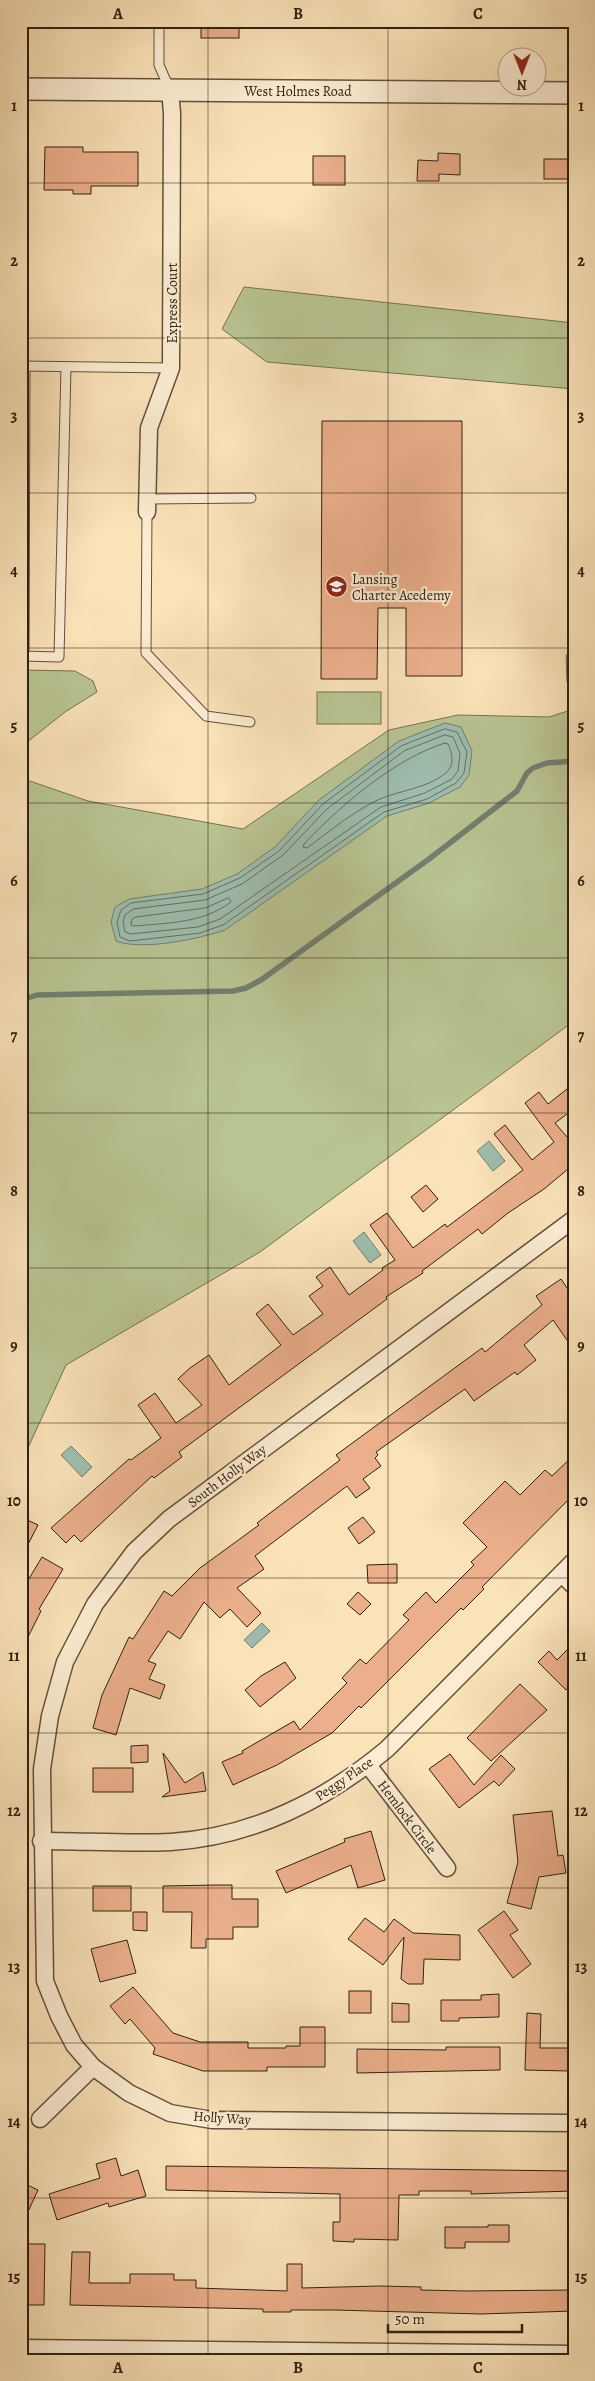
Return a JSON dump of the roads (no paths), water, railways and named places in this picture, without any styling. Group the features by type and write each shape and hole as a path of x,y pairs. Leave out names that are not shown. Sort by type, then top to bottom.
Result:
{"street":[{"name":"West Holmes Road","path":"21,89 574,93"},
{"name":"Express Court","path":"147,506 149,428 172,368 172,113 170,90"},
{"name":"South Holly Way","path":"42,1841 42,1768 50,1716 65,1662 95,1604 134,1552 170,1519 574,1219"},
{"name":"Peggy Place","path":"42,1841 171,1842 217,1836 260,1825 300,1807 368,1765 574,1562"},
{"path":"562,1574 574,1586"},
{"name":"Hemlock Circle","path":"368,1765 446,1868"},
{"name":"Holly Way","path":"42,1841 45,1980 59,2016 74,2045 93,2067 129,2093 170,2113 212,2120 574,2123"},
{"path":"40,2119 93,2067"},
{"path":"21,2348 574,2354"}],"lane":[{"path":"160,21 159,65 170,90"},
{"path":"66,367 59,657 23,656 23,366 172,368"},
{"path":"250,722 206,716 146,653 147,506 251,498"}],"water":[{"path":"445,723 461,727 472,751 469,775 460,787 429,803 387,816 225,930 170,943 140,945 116,941 111,922 115,907 129,899 202,889 237,874 275,847 319,800 399,741"},
{"path":"489,1141 505,1161 493,1171 477,1151"},
{"path":"364,1232 381,1255 370,1263 353,1241"},
{"path":"71,1446 92,1467 82,1477 61,1455"},
{"path":"262,1623 270,1631 252,1648 244,1640"}],"waterway":[{"path":"21,1000 37,995 233,991 246,988 261,980 429,859 517,791 527,773 533,768 547,763 574,761"}],"place":[{"name":"Lansing Charter Acedemy","path":"336,587"}]}
